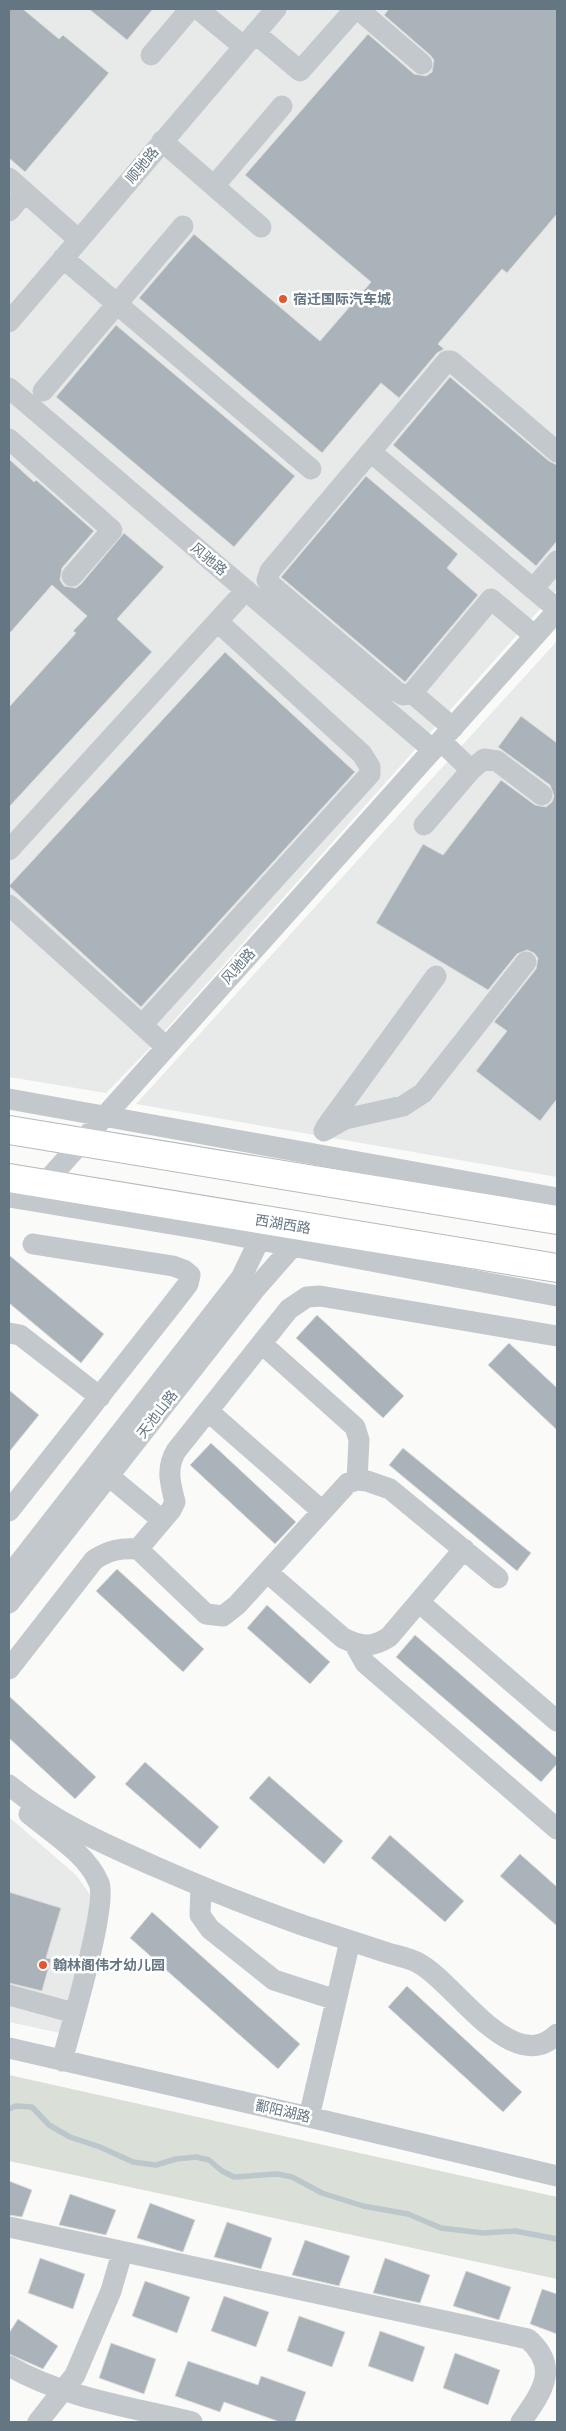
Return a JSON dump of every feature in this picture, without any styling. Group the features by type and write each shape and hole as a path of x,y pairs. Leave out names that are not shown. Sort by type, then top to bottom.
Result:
{"main road":[{"path":"9,1130 80,1143 304,1166 557,1220"},
{"name":"西湖西路","path":"9,1178 301,1237 557,1268"}],"street":[{"path":"151,55 190,9"},
{"path":"198,9 300,71 357,9 422,64"},
{"name":"顺驰路","path":"9,322 276,9"},
{"path":"214,186 282,106"},
{"path":"162,141 261,227"},
{"path":"9,178 79,240"},
{"path":"9,211 25,192"},
{"path":"43,391 183,226"},
{"path":"62,258 311,470"},
{"path":"535,636 491,599 412,693 403,695 267,580 270,571 444,364 451,361 557,452"},
{"name":"风驰路","path":"9,388 246,590 442,740"},
{"path":"9,439 112,530 72,576"},
{"path":"371,452 557,610"},
{"path":"533,589 557,561"},
{"path":"9,850 246,590"},
{"name":"风驰路","path":"44,1184 557,610"},
{"path":"142,1025 366,781 370,767 362,754 218,622"},
{"path":"412,693 442,740 471,770"},
{"path":"424,825 479,762 490,759 497,761 542,796"},
{"path":"265,890 288,911"},
{"path":"9,905 166,1047"},
{"path":"324,1131 345,1118 403,1106 423,1093 526,962"},
{"path":"304,1166 324,1131 436,976"},
{"path":"9,1100 103,1117 304,1166 557,1198"},
{"path":"9,1197 261,1230"},
{"name":"天池山路","path":"9,1603 97,1476 241,1278 261,1230"},
{"path":"301,1237 557,1296"},
{"name":"天池山路","path":"9,1576 301,1237"},
{"path":"9,1511 182,1291 190,1275 184,1270 173,1266 33,1244"},
{"path":"138,1549 175,1502 169,1480 172,1458 289,1309 298,1301 307,1297 320,1296 557,1336"},
{"path":"9,1332 20,1335 100,1397"},
{"path":"262,1344 355,1426 359,1440 357,1480"},
{"path":"208,1411 322,1511"},
{"path":"97,1476 157,1526"},
{"path":"9,1669 94,1560 108,1551 121,1548 138,1549 206,1614 213,1616 230,1613 348,1483 357,1480 390,1489 498,1578"},
{"path":"266,1572 343,1638 355,1645 366,1646 378,1644 390,1637 464,1550"},
{"path":"420,1602 557,1721"},
{"path":"355,1645 365,1663 557,1829"},
{"path":"9,1785 28,1801 84,1835 248,1907 420,1964 495,2031 512,2041 524,2046 536,2046 551,2040 557,2034"},
{"path":"9,1797 84,1860 100,1884 99,1915 64,2054"},
{"path":"201,1886 200,1915 210,1929 274,1980 336,2000"},
{"path":"310,2111 350,1940"},
{"path":"9,1995 74,2013"},
{"name":"鄱阳湖路","path":"9,2035 64,2054 310,2111 557,2161"},
{"name":"鄱阳湖路","path":"9,2048 64,2054"},
{"name":"鄱阳湖路","path":"310,2111 557,2176"},
{"path":"9,2227 122,2253 515,2334 528,2339 543,2356 546,2379 543,2390 521,2422"},
{"path":"38,2422 75,2375 111,2291 122,2253"},
{"path":"9,2366 31,2379 97,2400 192,2422"}],"shaded area":[{"name":"宿迁国际汽车城","path":"9,9 557,9 557,590 146,1052 106,1093 9,1077"},
{"path":"557,641 557,1177 136,1104"},
{"name":"翰林阁伟才幼儿园","path":"9,1817 76,1875 91,1896 92,1908 60,2033 9,2022"},
{"path":"9,2075 557,2197 557,2279 9,2161"}],"building":[{"path":"9,9 23,9 59,39 63,35 109,73 25,172 9,158"},
{"path":"89,9 153,9 127,40"},
{"path":"389,9 557,9 557,214 507,273 502,269 438,344 444,349 437,353 399,398 381,383 322,453 139,298 194,234 320,341 371,282 245,175 368,34 414,74 426,76 432,72 434,60 384,15"},
{"path":"116,325 295,476 234,547 56,397"},
{"path":"450,377 549,461 557,465 557,541 536,566 393,445"},
{"path":"9,459 94,531 62,568 60,580 64,586 76,588 81,584 124,533 164,567 117,619 152,652 9,807 9,707 76,633 73,631 87,616 52,585 9,634"},
{"path":"366,476 458,554 447,568 478,595 405,682 281,577"},
{"path":"225,652 355,772 141,1007 9,886"},
{"path":"521,716 557,743 557,1099 540,1121 476,1071 507,1031 494,1022 536,969 538,958 534,953 527,950 517,954 488,990 376,923 423,844 443,855 501,780 535,805 546,807 552,802 554,796 550,785 498,747"},
{"path":"9,1255 104,1334 81,1363 9,1303"},
{"path":"317,1315 404,1396 383,1418 296,1338"},
{"path":"509,1343 557,1388 557,1430 488,1365"},
{"path":"9,1390 39,1415 9,1452"},
{"path":"211,1443 296,1522 275,1544 190,1465"},
{"path":"403,1448 531,1553 517,1571 389,1465"},
{"path":"117,1569 204,1649 183,1672 96,1591"},
{"path":"267,1605 330,1662 310,1684 247,1628"},
{"path":"415,1635 557,1758 557,1764 541,1782 396,1657"},
{"path":"9,1696 96,1777 75,1799 9,1738"},
{"path":"145,1762 219,1827 200,1849 125,1784"},
{"path":"269,1776 343,1841 324,1864 249,1798"},
{"path":"390,1835 464,1901 445,1922 371,1858"},
{"path":"520,1854 557,1887 557,1926 500,1876"},
{"path":"9,1892 61,1908 46,1958 51,1959 42,1991 9,1983"},
{"path":"152,1912 300,2044 278,2069 130,1938"},
{"path":"407,1986 522,2092 503,2112 388,2007"},
{"path":"9,2181 32,2190 22,2217 9,2215"},
{"path":"70,2194 116,2210 106,2235 59,2225"},
{"path":"150,2203 195,2220 183,2252 137,2238"},
{"path":"227,2222 272,2238 261,2269 214,2257"},
{"path":"305,2240 350,2256 339,2286 292,2275"},
{"path":"40,2258 85,2274 73,2309 28,2293"},
{"path":"385,2258 430,2275 420,2303 373,2293"},
{"path":"466,2271 511,2287 499,2320 453,2306"},
{"path":"145,2281 190,2297 177,2333 132,2316"},
{"path":"542,2289 557,2294 557,2334 530,2324"},
{"path":"224,2296 269,2312 256,2347 211,2331"},
{"path":"299,2316 345,2332 332,2367 287,2351"},
{"path":"18,2319 58,2346 43,2369 9,2354 9,2333"},
{"path":"380,2331 425,2347 413,2382 368,2366"},
{"path":"111,2343 156,2359 144,2394 99,2378"},
{"path":"455,2353 500,2370 488,2405 443,2388"},
{"path":"188,2361 258,2385 261,2376 306,2392 295,2422 280,2422 224,2402 220,2412 175,2396"}],"waterway":[{"path":"9,2109 16,2106 32,2107 49,2125 70,2137 100,2147 133,2162 156,2165 176,2159 196,2157 209,2160 222,2171 234,2177 277,2174 292,2177 322,2193 363,2206 408,2214 441,2228 483,2233 515,2231 557,2239"}],"place":[{"name":"宿迁国际汽车城","path":"283,299"},
{"name":"翰林阁伟才幼儿园","path":"43,1965"}]}
